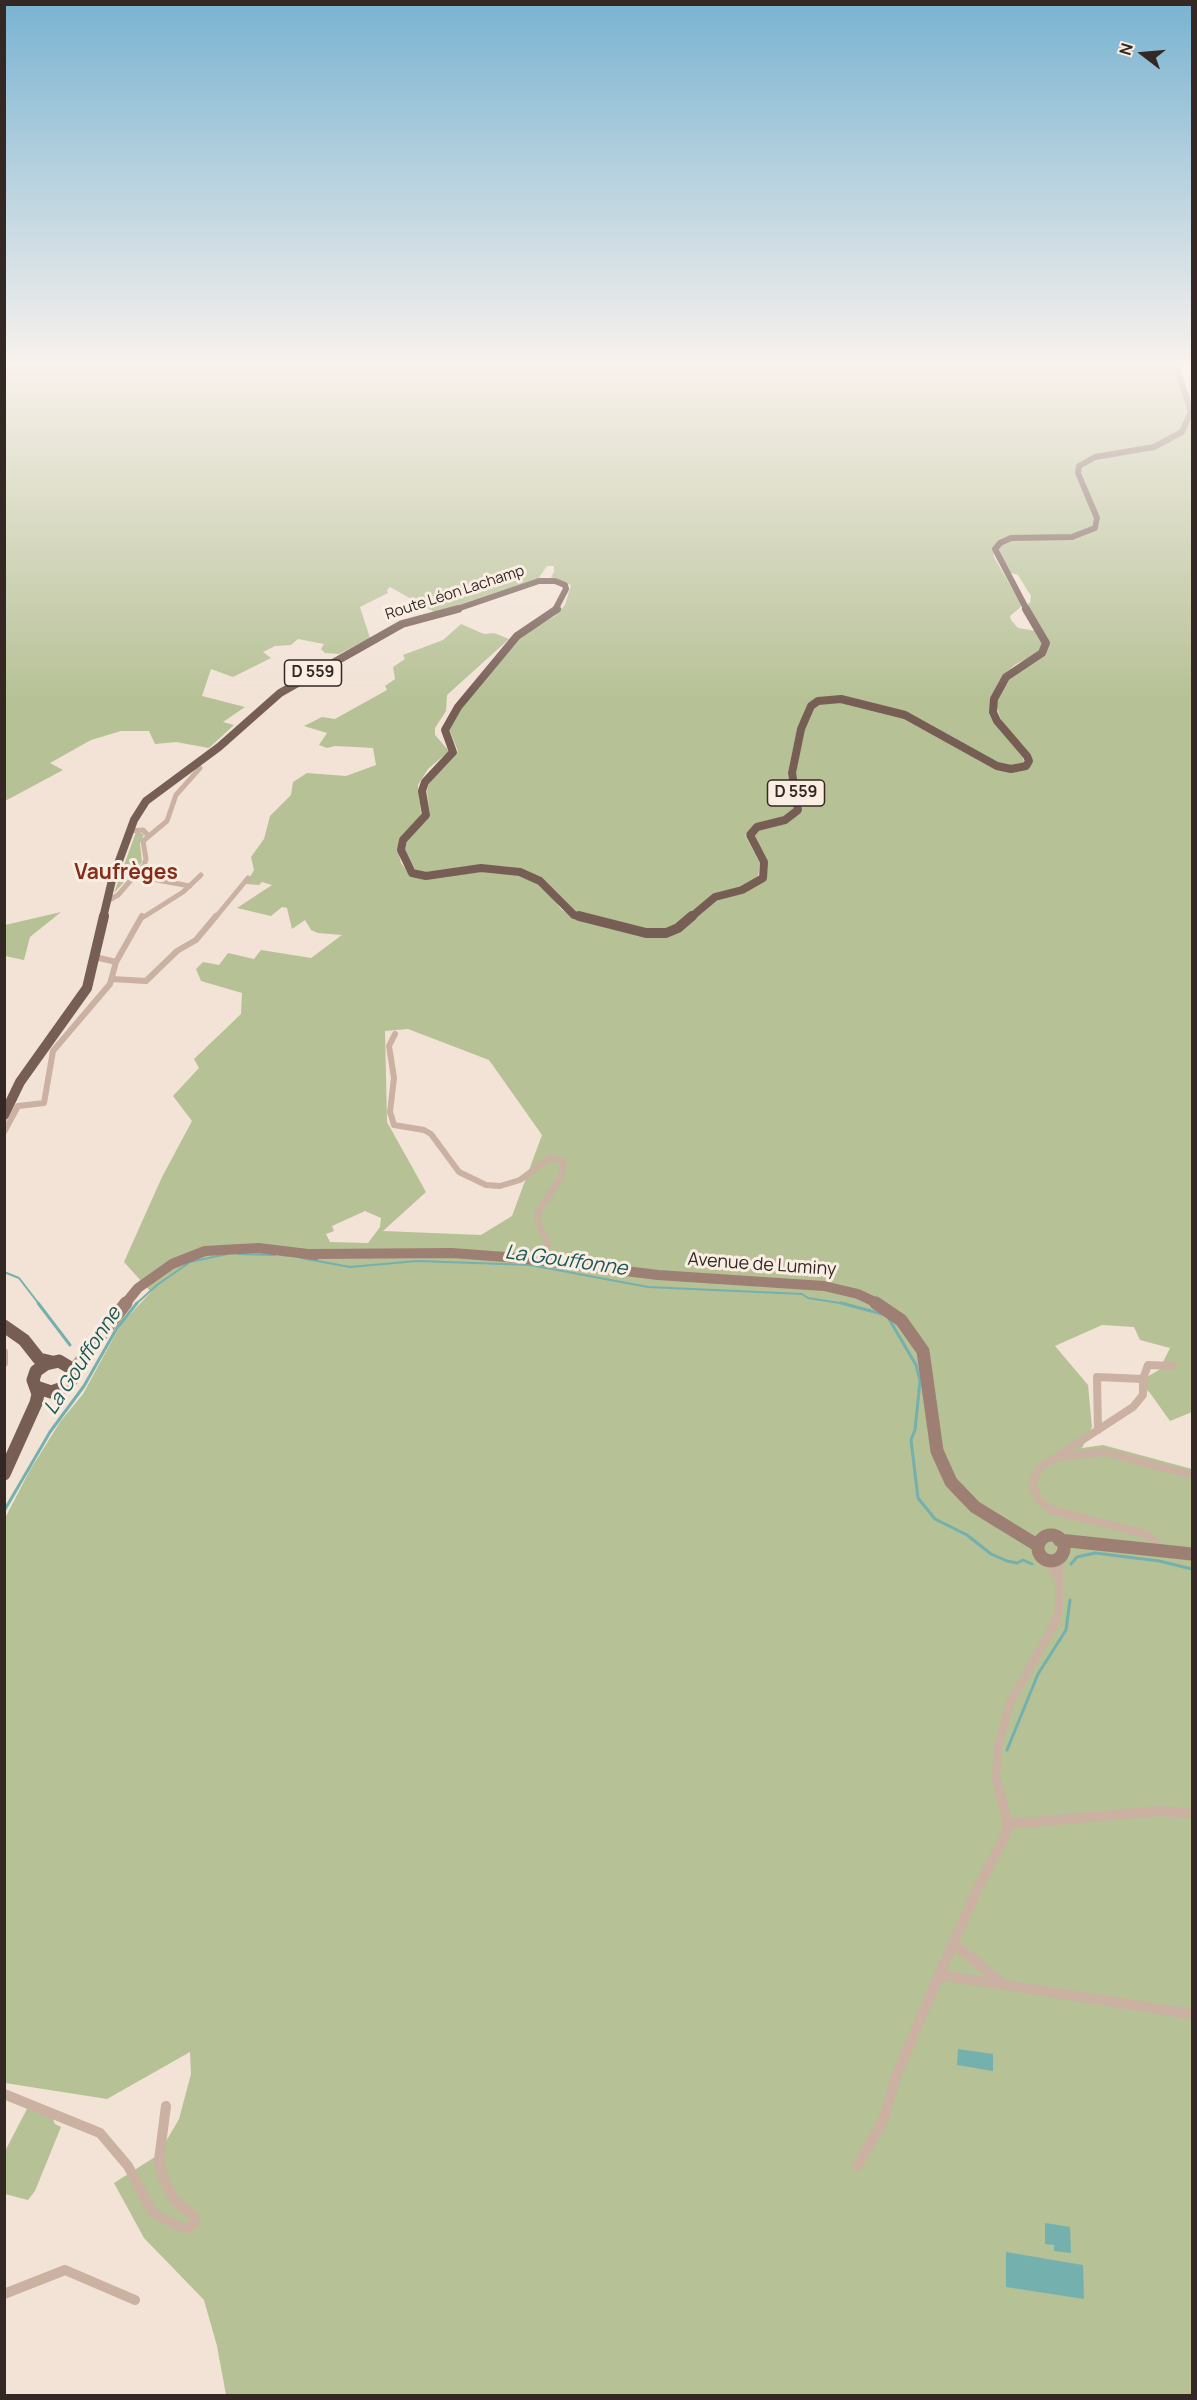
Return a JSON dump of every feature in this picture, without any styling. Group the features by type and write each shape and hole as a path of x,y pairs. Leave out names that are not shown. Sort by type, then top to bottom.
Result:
{"main road":[{"name":"Route Léon Lachamp","path":"4,1115 20,1082 84,995 95,957 106,902 140,808 154,793 219,747 265,703 292,685 402,624 440,615 539,581 555,581 566,587 557,609 529,625 517,636 467,693 449,722 445,734 453,752 425,782 422,791 426,815 403,840 401,850 412,873 426,876 481,868 520,872 540,881 574,915 646,933 673,931 715,897 742,890 762,878 764,862 750,835 757,826 785,820 798,810 792,773 801,729 811,706 818,701 842,699 910,717 987,762 1004,769 1016,769 1028,763 1027,756 997,721 993,705 996,692 1006,677 1042,653 1046,643 997,557 995,549 1001,542 1011,538 1072,537 1095,528 1097,518 1081,477"},
{"path":"4,1474 51,1392 69,1384 70,1366 39,1359 24,1340 5,1327"},
{"path":"5,1327 36,1371"},
{"path":"4,1474 36,1403 36,1387 33,1380 36,1371 52,1362"},
{"path":"36,1387 51,1392"}],"street":[{"path":"106,902 114,899 135,876 146,859 142,844 148,835 167,821 176,795 200,768"},
{"path":"130,831 143,830 148,835"},
{"path":"4,1132 18,1106 44,1103 48,1089 51,1055 112,980 116,962 125,950 143,915 190,886 201,875"},
{"path":"135,876 190,886"},
{"path":"112,980 146,981 161,970 177,951 196,940 248,878"},
{"path":"95,957 116,962"},
{"path":"395,1034 389,1046 394,1078 390,1112 394,1125 424,1130 431,1134 459,1172 486,1185 500,1186 520,1180 551,1157 564,1162 561,1177 538,1212 537,1219 548,1244 541,1260"},
{"name":"Avenue de Luminy","path":"70,1366 88,1352 136,1292 164,1269 189,1256 221,1248 258,1248 356,1260 462,1255 541,1260 658,1275 824,1286 858,1294 885,1307 908,1326 923,1351 937,1451 948,1477 962,1495 975,1506 1039,1541"},
{"path":"4,1352 4,1363"},
{"path":"1158,1550 1154,1539 1149,1535 1059,1513 1044,1504 1035,1493 1034,1476 1041,1467 1058,1458 1139,1401 1143,1395 1143,1379 1148,1365 1172,1366"},
{"path":"1098,1431 1096,1377 1143,1379"},
{"path":"1058,1458 1104,1452 1192,1475"},
{"path":"857,2166 883,2121 897,2074 939,1975 976,1892 1005,1836 1008,1824 996,1777 1000,1732 1010,1703 1055,1623 1059,1610 1058,1552 1049,1537 1039,1541 1039,1553 1058,1552 1083,1544 1192,1554"},
{"path":"1008,1824 1161,1810 1192,1813"},
{"path":"954,1944 1002,1983"},
{"path":"939,1975 1192,2014"},
{"path":"4,2094 100,2133 118,2151 128,2166 147,2207 165,2221 179,2227 189,2228 195,2223 194,2216 175,2201 163,2177 159,2160 166,2106"},
{"path":"4,2294 65,2270 135,2300"}],"green space":[{"path":"5,477 1076,477 1094,518 1092,527 1079,534 1002,539 993,546 994,557 1022,606 1010,616 1011,620 1018,628 1037,631 1043,643 1037,654 1016,664 1002,676 990,699 990,712 1023,756 1024,762 1005,767 918,718 820,698 797,729 788,773 794,810 788,815 754,825 745,835 760,863 758,877 740,888 712,895 681,922 657,931 577,913 543,880 510,867 481,865 426,874 416,871 405,850 407,841 430,815 427,791 429,783 458,751 449,729 467,699 523,635 555,616 565,605 571,585 551,577 554,566 547,566 538,579 436,613 390,587 387,590 388,593 360,607 370,638 339,654 325,653 321,649 324,644 298,639 291,645 275,646 263,652 271,658 233,677 211,669 202,696 245,707 223,722 234,725 209,748 176,742 155,744 149,731 121,731 91,740 50,763 63,770 5,801"},
{"path":"1083,477 1192,477 1192,1412 1170,1421 1150,1393 1138,1382 1159,1370 1170,1348 1140,1340 1134,1327 1102,1325 1055,1346 1088,1385 1092,1427 1082,1448 1103,1445 1192,1469 1192,2395 226,2395 217,2346 204,2300 144,2238 114,2183 158,2155 179,2119 191,2074 190,2052 107,2099 5,2083 5,1518 30,1470 60,1422 83,1394 121,1324 151,1292 124,1262 162,1177 192,1121 173,1096 199,1068 194,1059 241,1014 242,993 201,981 196,969 203,962 219,965 228,953 254,959 261,950 311,958 342,935 318,933 311,930 305,920 292,929 287,908 282,907 271,916 237,908 272,885 262,882 259,885 246,884 254,870 251,857 264,839 270,816 291,795 293,782 307,773 346,776 376,765 373,748 335,746 327,748 319,745 327,733 304,726 322,717 335,719 387,690 385,686 395,679 393,667 405,659 403,655 443,640 461,624 484,634 494,633 509,639 447,695 446,711 435,728 435,735 449,751 428,769 418,785 421,814 398,851 401,863 410,875 463,871 518,873 544,887 561,909 572,917 657,936 711,902 765,879 767,862 753,839 755,831 801,811 795,778 804,730 814,706 829,700 904,716 995,767 1031,764 1003,726 996,705 1008,678 1045,654 1049,643 1027,604 1030,603 1031,596 1018,575 1008,572 997,552 998,547 1009,540 1073,538 1094,531 1099,526 1100,518","holes":["408,1029 489,1060 542,1135 512,1216 481,1235 383,1231 426,1192 387,1122 385,1031","365,1211 381,1218 380,1227 368,1243 330,1242 326,1234 334,1231 332,1226"]},
{"path":"136,832 144,834 140,843 142,862 114,893"},
{"path":"61,912 30,937 24,960 5,956 5,925"},
{"path":"28,2107 52,2117 55,2124 61,2127 35,2191 28,2200 5,2194 4,2153"}],"water":[{"path":"958,2049 993,2054 993,2071 957,2065"},
{"path":"1045,2223 1070,2227 1071,2253 1054,2251 1054,2245 1045,2244"},
{"path":"1006,2252 1083,2265 1084,2299 1006,2287"}],"waterway":[{"name":"La Gouffonne","path":"137,1303 157,1285 190,1262 227,1254"},
{"name":"La Gouffonne","path":"238,1254 275,1255"},
{"name":"La Gouffonne","path":"301,1258 350,1267 417,1261 530,1265 648,1287 802,1294 808,1298 843,1304"},
{"path":"4,1272 19,1278 39,1304"},
{"path":"38,1303 70,1345"},
{"name":"La Gouffonne","path":"4,1511 50,1432 84,1386 117,1328 137,1303"},
{"name":"La Gouffonne","path":"843,1304 882,1314"},
{"name":"La Gouffonne","path":"889,1319 916,1365 920,1381 915,1430 911,1440 918,1498 935,1519 967,1535 991,1554 1007,1561 1017,1563 1023,1560 1032,1564"},
{"name":"La Gouffonne","path":"1071,1564 1077,1557 1095,1553 1159,1561 1192,1569"},
{"path":"1007,1750 1038,1674 1066,1630 1070,1600"}],"district":[{"name":"Vaufrèges","path":"126,873"}]}
